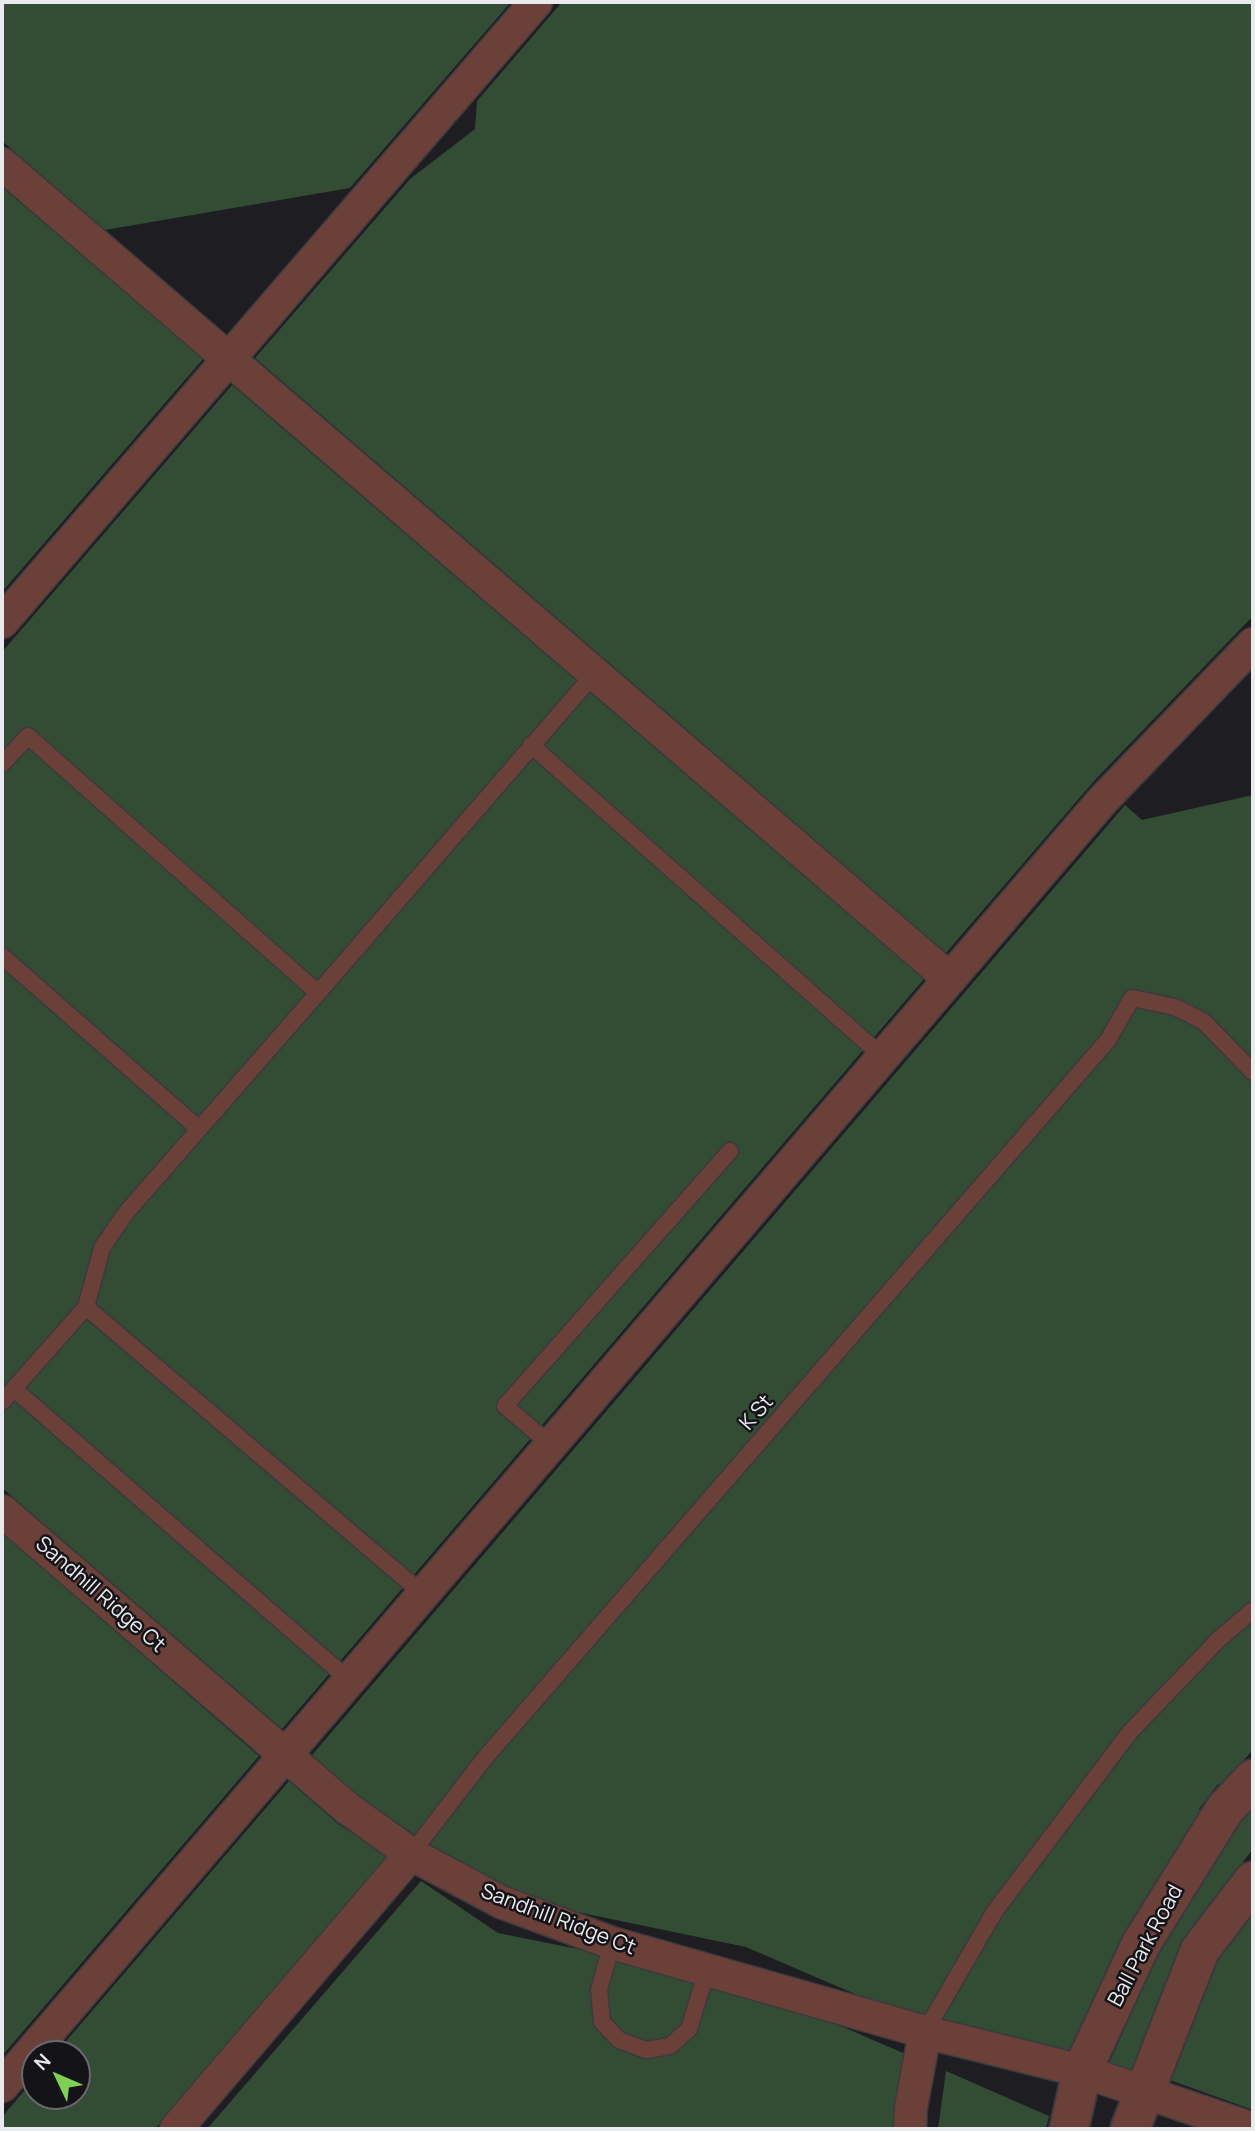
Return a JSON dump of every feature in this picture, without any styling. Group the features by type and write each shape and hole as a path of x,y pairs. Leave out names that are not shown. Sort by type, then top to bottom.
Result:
{"street":[{"path":"2,622 536,2"},
{"path":"2,164 950,979"},
{"path":"2,2086 1102,801 1253,644"},
{"name":"Sandhill Ridge Ct","path":"2,1511 347,1808 411,1854 501,1902 612,1943 925,2032 1082,2071 1146,2090 1253,2129"},
{"name":"Ball Park Road","path":"1069,2129 1082,2071 1142,1944 1225,1810 1253,1779"},
{"path":"176,2129 411,1854"},
{"path":"1130,2129 1200,1950 1253,1881"},
{"path":"910,2129 911,2107 925,2032"}],"lane":[{"path":"2,1402 86,1307 102,1248 125,1214 594,673"},
{"path":"2,764 28,736 318,993"},
{"path":"531,745 883,1057"},
{"path":"2,956 199,1129"},
{"name":"K St","path":"411,1854 484,1759 1108,1040 1132,998 1175,1007 1203,1021 1253,1072"},
{"path":"551,1445 505,1406 730,1151"},
{"path":"86,1307 423,1594"},
{"path":"14,1389 349,1680"},
{"path":"925,2032 995,1912 1130,1732 1219,1639 1253,1610"},
{"path":"612,1943 599,1990 602,2022 619,2040 646,2050 670,2046 689,2029 707,1970"}],"green space":[{"path":"2,2 511,2 350,188 105,230 2,141"},
{"path":"562,2 1253,2 1253,616 1095,780 946,953 255,358 410,179 475,129 477,101"},
{"path":"2,187 203,359 2,592"},
{"path":"232,385 924,979 282,1729 2,1488 2,652"},
{"path":"1253,795 1253,1750 1220,1786 1218,1784 1199,1809 1201,1811 1125,1935 1059,2082 746,1947 505,1897 357,1795 312,1755 1125,805 1142,820"},
{"path":"2,1533 259,1756 2,2056"},
{"path":"289,1781 337,1823 389,1858 155,2129 2,2129 2,2117 21,2095 21,2110 91,2110 91,2040 67,2040"},
{"path":"1253,1808 1253,1849 1184,1938 1131,2074 1102,2079 1158,1954 1240,1822"},
{"path":"421,1881 498,1933 737,1981 910,2056 901,2129 207,2129"},
{"path":"1253,1913 1253,2110 1170,2080 1216,1961"},
{"path":"946,2071 1049,2116 1046,2129 938,2129"}]}
